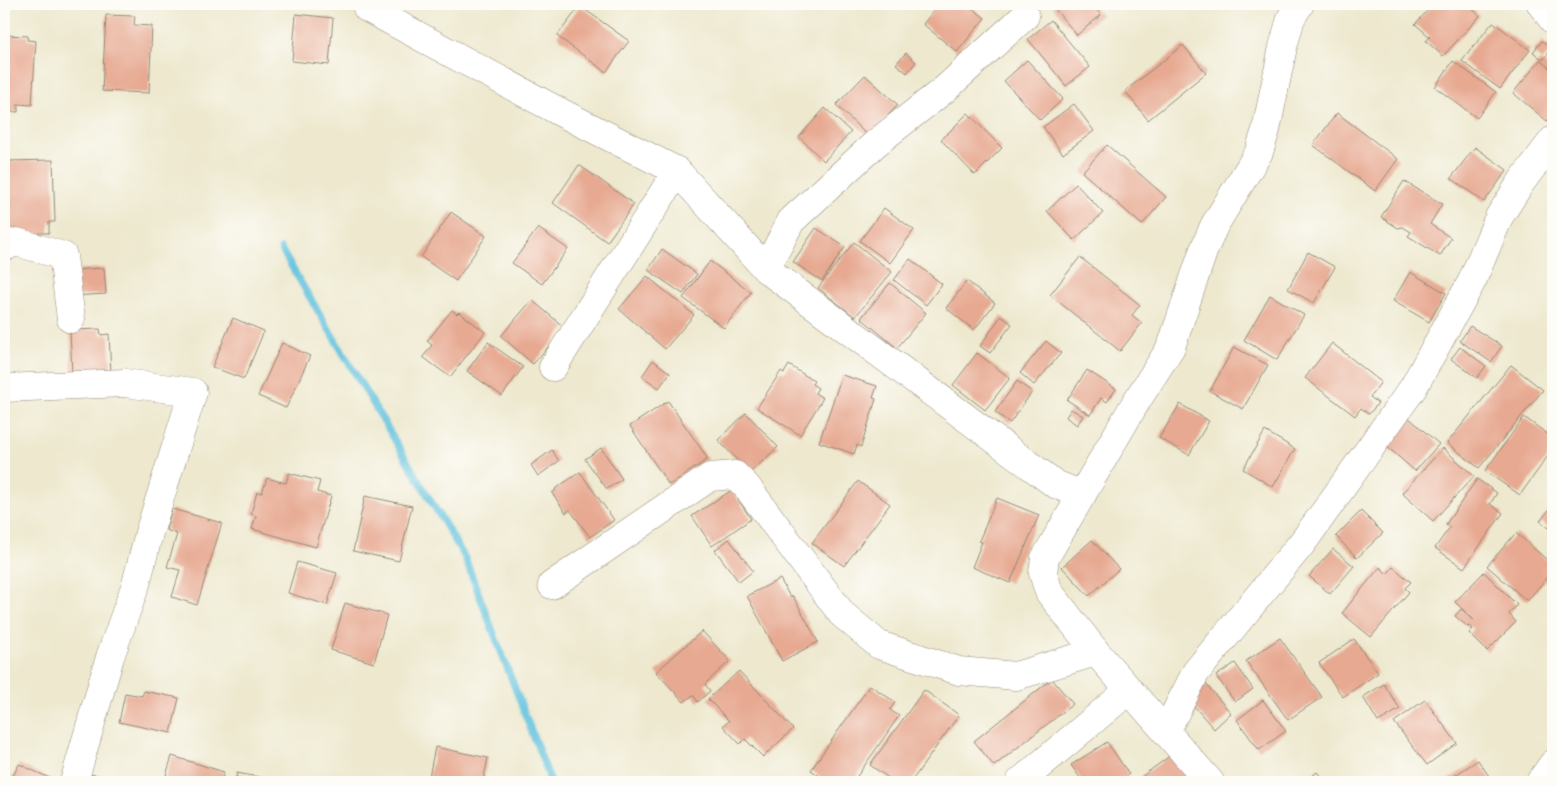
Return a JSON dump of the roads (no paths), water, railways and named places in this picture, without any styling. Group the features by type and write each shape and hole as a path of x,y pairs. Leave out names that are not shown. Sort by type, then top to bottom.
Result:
{"street":[{"path":"368,4 367,8 376,13 558,111 678,171 766,269 1055,484 1082,495"},
{"path":"1210,782 1096,652 1049,592 1043,573 1045,558 1136,402 1171,347 1203,252 1214,226 1259,152 1266,130 1291,18 1300,4"},
{"path":"1541,4 1553,20"},
{"path":"766,269 791,221 876,143 945,89 1025,16"},
{"path":"1166,731 1196,672 1303,542 1413,388 1472,281 1499,217 1522,181 1553,140"},
{"path":"553,367 678,171"},
{"path":"4,246 17,242 63,256 71,319"},
{"path":"4,388 125,382 193,392 149,533 136,584 110,657 74,782"},
{"path":"552,585 710,477 735,475 747,487 842,614 879,644 959,671 1016,676 1096,652"},
{"path":"1020,782 1129,690"},
{"path":"1540,782 1553,764"}],"waterway":[{"path":"281,249 465,558 551,782"}]}
